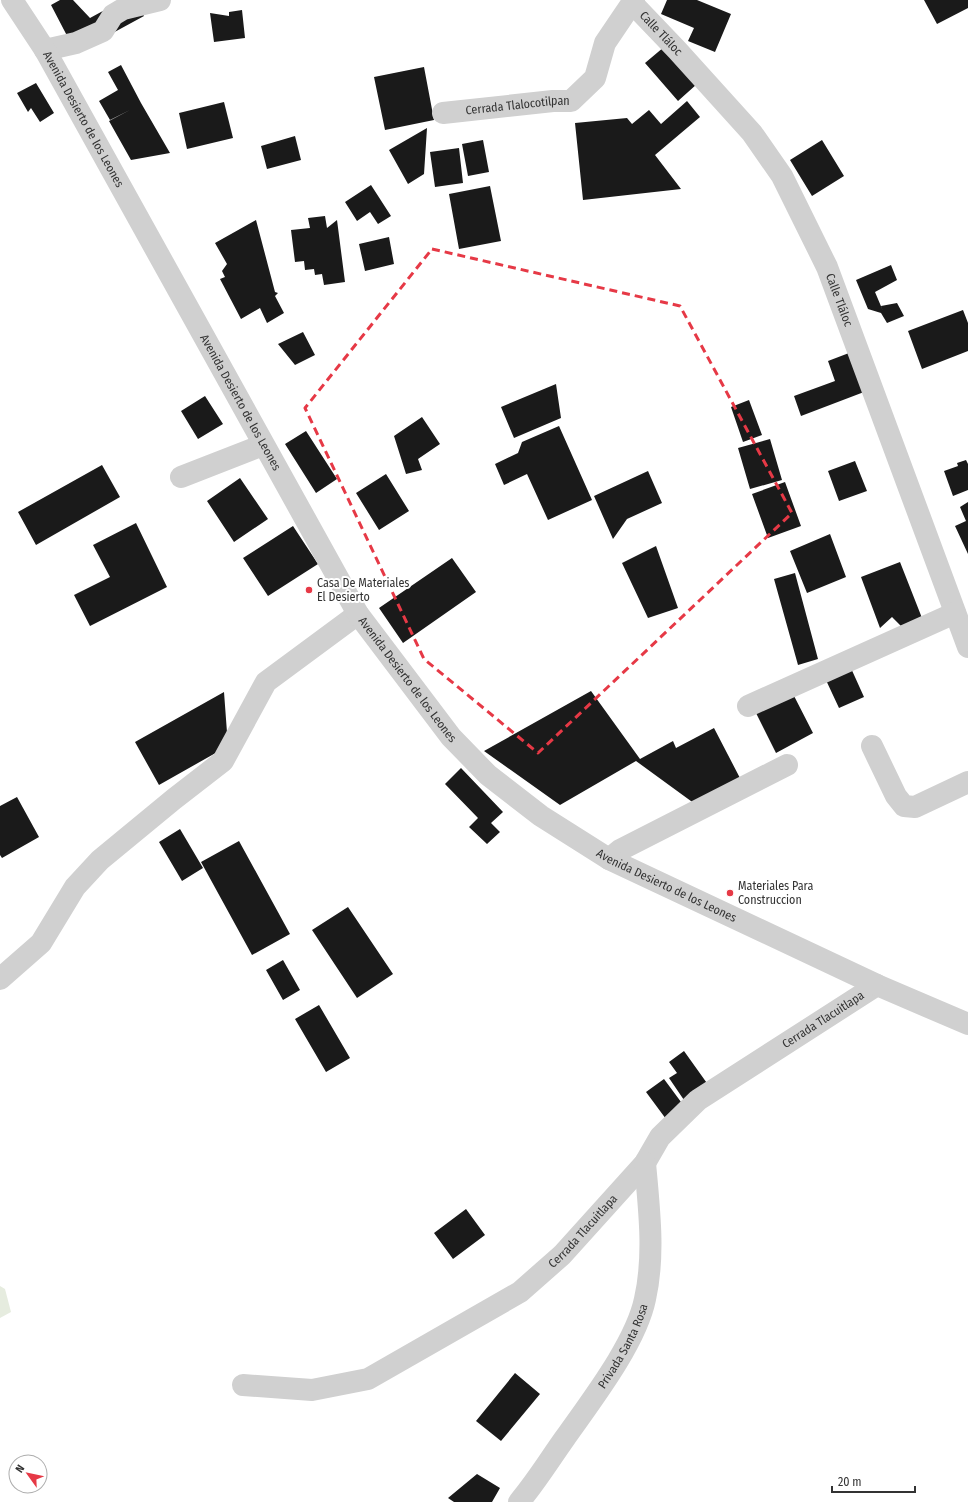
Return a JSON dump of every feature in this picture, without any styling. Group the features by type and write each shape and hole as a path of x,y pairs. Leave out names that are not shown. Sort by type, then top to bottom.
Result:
{"street":[{"name":"Avenida Desierto de los Leones","path":"12,0 45,50 358,614 450,737 488,775 541,816 609,860 877,985 968,1024"},
{"path":"45,50 76,43 103,31 113,14 123,9 160,0"},
{"name":"Cerrada Tlalocotilpan","path":"443,113 553,101 571,101 595,78 605,43 633,2"},
{"name":"Calle Tláloc","path":"633,2 752,134 782,176 827,267 968,647"},
{"path":"181,477 263,445"},
{"path":"748,706 955,613"},
{"path":"0,980 41,943 75,887 100,860 174,798 223,761 266,682 358,614"},
{"path":"872,746 896,796 904,806 915,807 968,782"},
{"path":"609,860 620,850 787,765"},
{"name":"Cerrada Tlacuitlapa","path":"243,1385 312,1390 368,1379 520,1292 562,1255 645,1163 660,1137 698,1100 877,985"},
{"name":"Privada Santa Rosa","path":"519,1502 589,1404 629,1341 645,1301 650,1272 651,1225 645,1163"}],"highlighted area":[{"path":"432,249 680,306 792,513 538,753 424,659 305,408"}],"shaded area":[{"path":"0,1286 5,1289 11,1312 0,1318"}],"building":[{"path":"60,0 73,0 90,18 123,0 136,0 144,16 76,53 51,5"},
{"path":"667,0 697,0 731,14 715,52 688,41 694,28 661,14"},
{"path":"924,0 968,0 968,8 937,24"},
{"path":"242,10 245,38 214,42 210,13 229,16 229,12"},
{"path":"664,47 697,84 678,101 645,63"},
{"path":"121,65 170,153 131,160 109,121 130,110 110,120 99,101 118,90 108,72"},
{"path":"424,67 434,120 385,130 374,77"},
{"path":"36,83 54,113 40,122 31,108 28,112 17,93"},
{"path":"687,101 700,117 655,155 681,189 583,200 575,123 627,118 632,124 649,110 661,124"},
{"path":"224,102 233,138 187,149 179,113"},
{"path":"427,128 424,174 408,184 389,150"},
{"path":"295,136 301,160 267,169 261,146"},
{"path":"483,140 489,172 468,176 462,144"},
{"path":"822,140 844,176 812,196 790,160"},
{"path":"459,148 463,183 435,187 430,152"},
{"path":"371,185 391,216 378,224 370,212 357,221 345,202"},
{"path":"490,186 501,241 459,249 449,194"},
{"path":"325,216 327,228 337,220 345,282 324,285 322,274 315,275 314,269 305,270 304,261 295,262 291,230 310,228 308,218"},
{"path":"256,220 275,292 278,293 275,296 284,313 267,323 260,308 241,319 220,279 225,277 222,271 227,264 215,243"},
{"path":"389,237 394,264 365,271 359,244"},
{"path":"891,265 897,280 875,292 883,311 881,306 897,303 904,316 887,323 881,313 868,309 856,280"},
{"path":"963,310 968,323 968,351 922,369 908,331"},
{"path":"303,332 315,355 295,365 278,344"},
{"path":"849,353 864,392 801,416 794,396 835,381 828,361"},
{"path":"556,384 561,418 514,438 501,407"},
{"path":"205,396 223,424 198,439 181,411"},
{"path":"749,400 762,435 743,442 731,407"},
{"path":"422,417 440,444 418,459 422,470 406,474 394,436"},
{"path":"559,426 592,500 548,520 527,474 504,485 495,464 518,453 522,442"},
{"path":"306,431 337,479 316,493 285,444"},
{"path":"770,439 782,480 750,489 738,448"},
{"path":"966,460 968,464 968,490 953,496 944,471 958,466 957,463"},
{"path":"855,461 867,491 839,501 828,471"},
{"path":"102,465 120,497 36,545 18,512"},
{"path":"648,471 662,503 627,519 613,539 594,496"},
{"path":"386,474 409,511 379,530 356,493"},
{"path":"240,478 268,519 234,542 207,501"},
{"path":"785,482 801,526 768,538 752,494"},
{"path":"968,502 968,554 955,526 966,521 960,507"},
{"path":"136,523 167,587 90,626 74,595 110,577 93,545"},
{"path":"293,526 318,564 268,596 243,558"},
{"path":"830,534 846,577 807,593 790,551"},
{"path":"656,546 678,608 648,618 622,563"},
{"path":"452,558 476,592 403,643 379,608"},
{"path":"900,562 922,618 901,626 892,617 880,628 861,577"},
{"path":"795,573 818,659 798,665 774,579"},
{"path":"850,666 864,697 839,708 825,678"},
{"path":"591,691 640,759 673,741 676,748 714,728 741,780 695,804 636,761 560,805 484,751"},
{"path":"224,692 228,746 159,785 135,742"},
{"path":"792,692 813,733 776,753 755,711"},
{"path":"461,768 503,812 491,823 500,832 487,844 469,827 478,818 445,784"},
{"path":"17,797 39,837 2,858 0,855 0,806"},
{"path":"180,829 203,868 182,881 159,842"},
{"path":"239,841 290,934 252,955 201,862"},
{"path":"348,907 393,974 357,998 312,930"},
{"path":"283,960 300,990 283,1000 266,970"},
{"path":"319,1005 350,1058 326,1072 295,1019"},
{"path":"684,1051 709,1086 686,1103 669,1078 677,1073 669,1062"},
{"path":"664,1079 684,1106 666,1119 646,1092"},
{"path":"466,1209 485,1235 453,1259 434,1233"},
{"path":"515,1373 540,1394 501,1441 476,1421"},
{"path":"477,1474 500,1488 492,1502 454,1502 448,1498"}],"place":[{"name":"Casa De Materiales El Desierto","path":"309,590"},
{"name":"Materiales Para Construccion","path":"730,893"}]}
